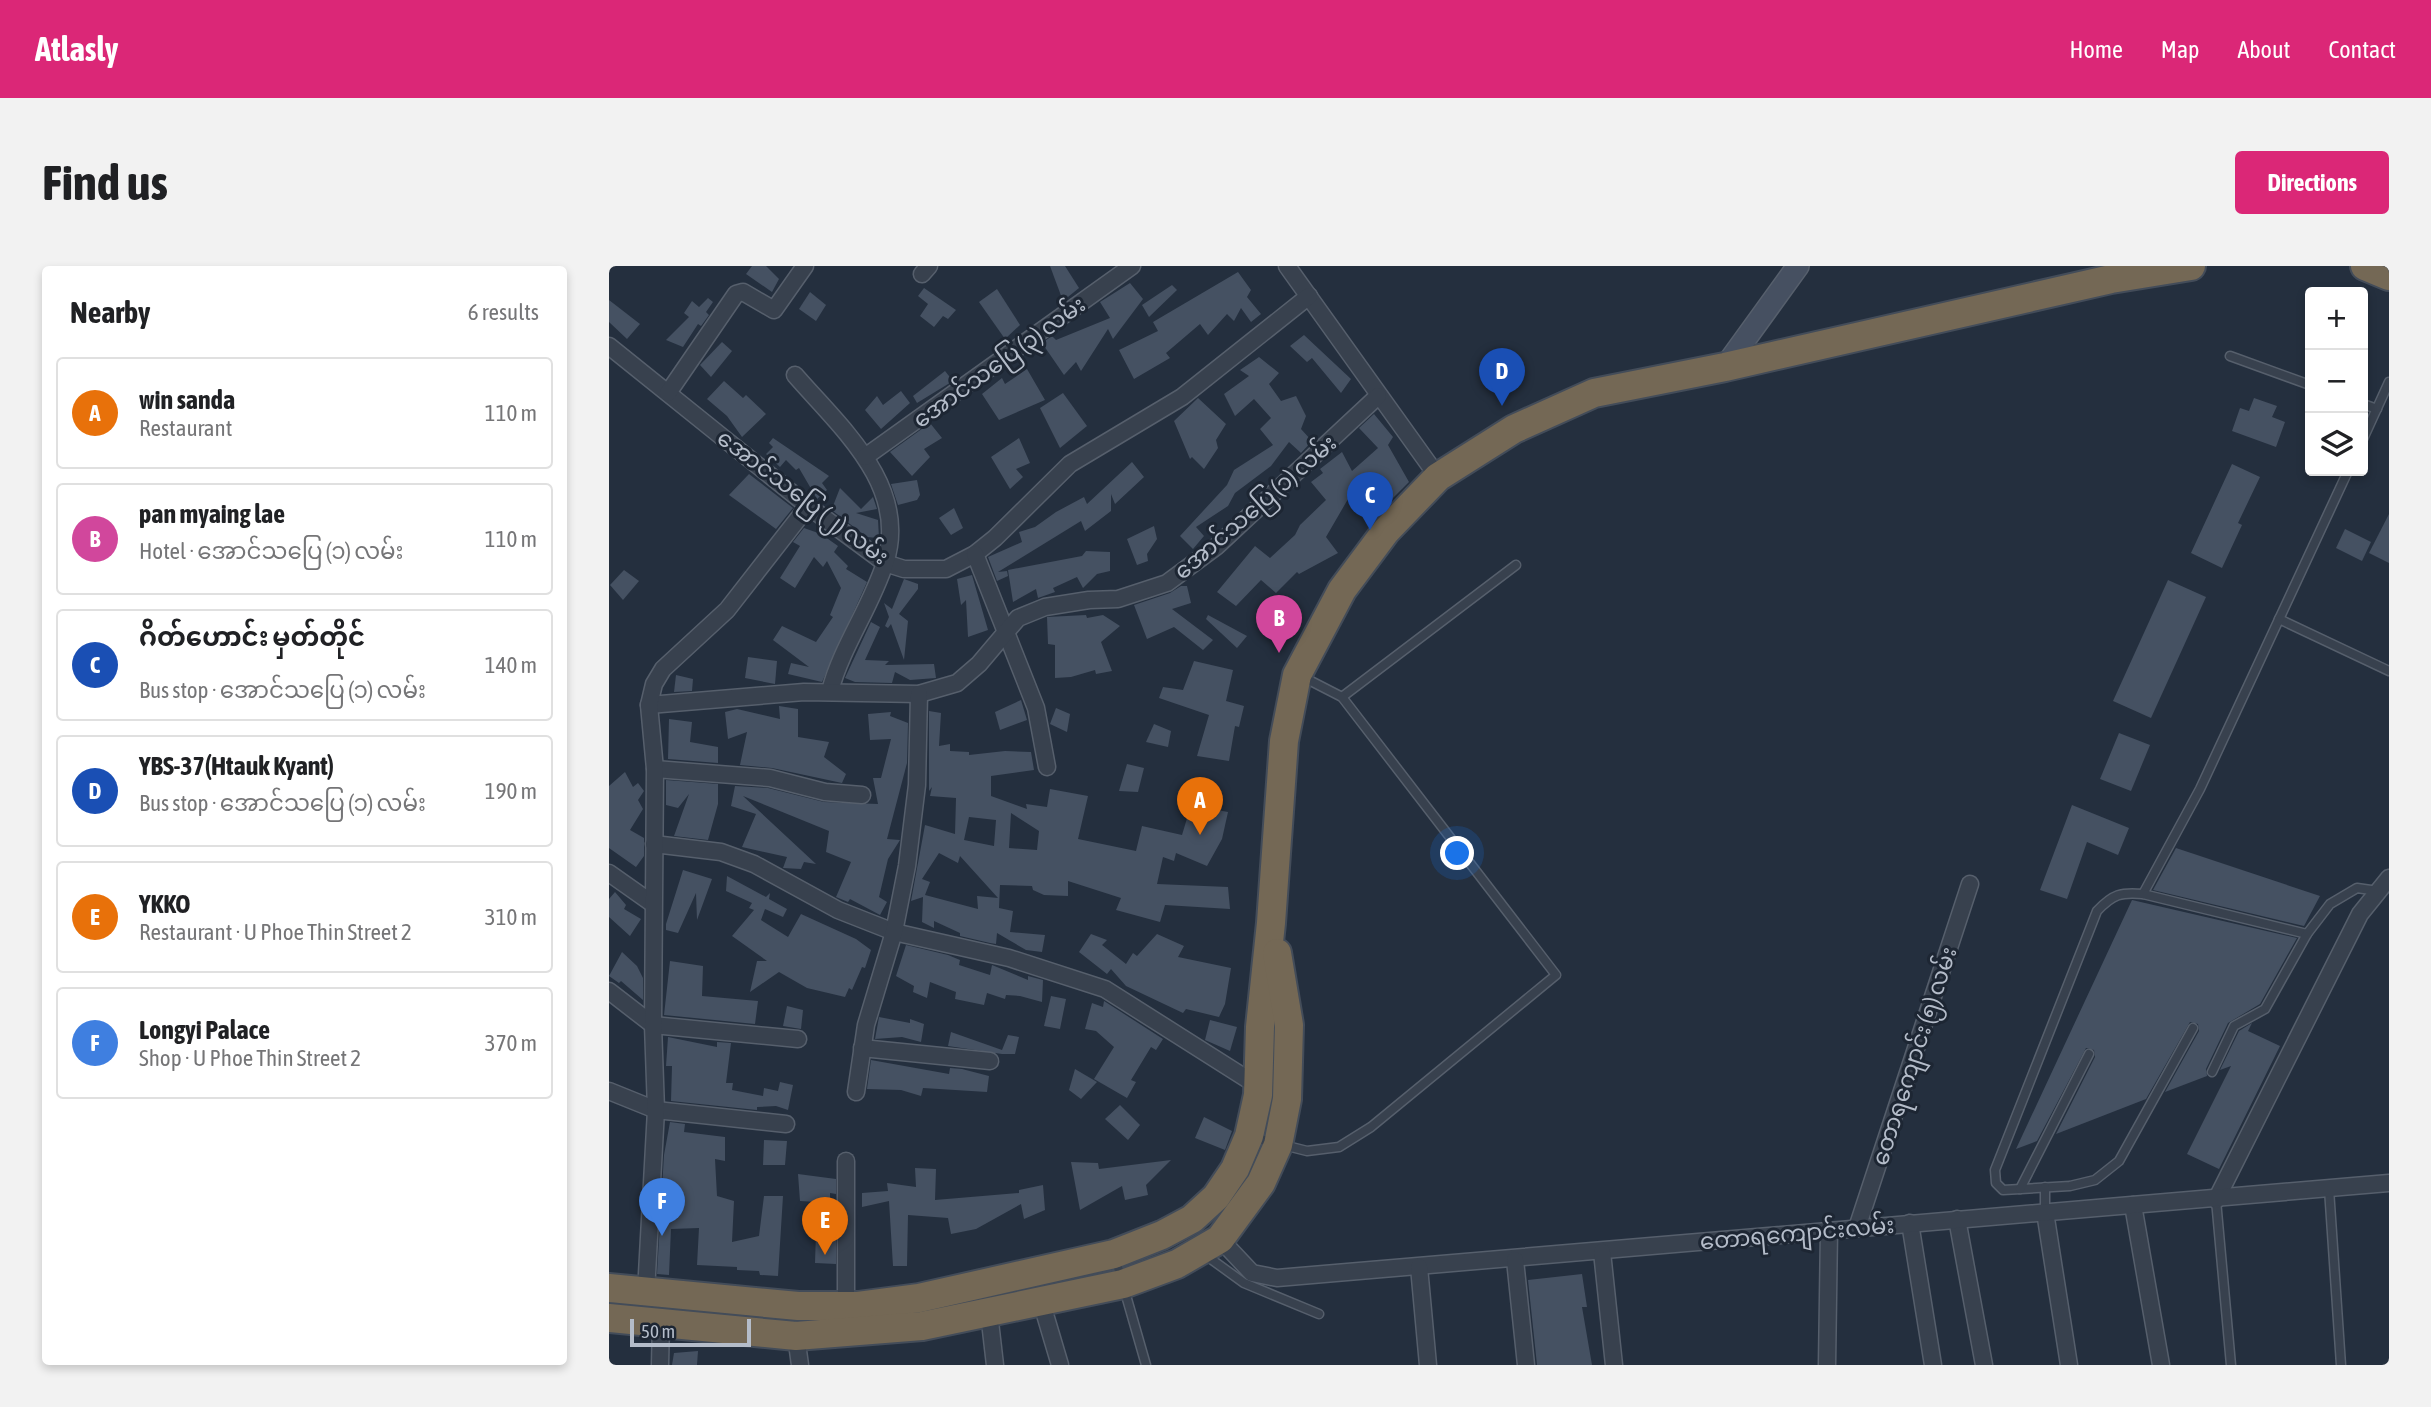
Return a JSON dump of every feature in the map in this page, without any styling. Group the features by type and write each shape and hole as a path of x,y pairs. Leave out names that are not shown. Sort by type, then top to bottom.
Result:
{"highway":[{"path":"609,1288 846,1307 919,1298 1114,1254 1161,1236 1192,1219 1216,1197 1235,1169 1249,1136 1258,1086 1259,1027 1271,923 1284,741 1297,675 1342,590 1386,531 1438,477 1514,429 1594,393 1725,367 2111,279 2190,266"},
{"path":"2365,266 2389,276"},
{"path":"609,1318 796,1335 922,1326 1123,1284 1177,1264 1210,1245 1261,1183 1278,1145 1287,1099 1289,1025 1271,923"}],"main road":[{"path":"1725,367 1798,266"}],"street":[{"path":"668,393 736,294 743,292 774,310 805,266"},
{"name":"အောင်သပြေ (၃) လမ်း","path":"865,457 1132,266"},
{"path":"1287,266 1438,477"},
{"name":"အောင်သပြေ (၂) လမ်း","path":"609,346 808,506 885,563 904,569 946,569 975,554 1070,464 1182,397 1309,296"},
{"path":"795,375 865,457 885,491 891,527 885,563 837,664 830,691"},
{"name":"အောင်သပြေ (၁) လမ်း","path":"649,705 830,691 919,694 957,683 979,664 1018,618 1045,607 1089,600 1118,600 1167,583 1217,546 1378,396"},
{"path":"646,1292 656,1110 653,1025 655,769 649,705 654,684 663,669 727,610 808,506"},
{"path":"975,554 1036,708 1047,767"},
{"path":"856,1092 866,1025 894,932 907,866 917,785 919,694"},
{"path":"655,769 770,778 825,792 862,795"},
{"path":"654,844 722,852 754,864 838,910 894,932 1009,958 1105,989 1258,1086"},
{"path":"609,873 653,904"},
{"name":"တောရကျောင်း (၅) လမ်း","path":"1857,1228 1970,884"},
{"path":"2216,1200 2360,914 2383,885"},
{"path":"609,991 653,1025 798,1039"},
{"path":"862,1048 990,1061"},
{"path":"609,1091 656,1110 786,1124"},
{"path":"846,1161 846,1307"},
{"name":"တောရကျောင်းလမ်း","path":"1210,1245 1252,1273 1277,1278 1515,1260 1829,1230 2216,1200 2389,1183"},
{"path":"2133,1205 2161,1365"},
{"path":"2045,1212 2069,1365"},
{"path":"1957,1219 1984,1365"},
{"path":"1910,1223 1933,1365"},
{"path":"1827,1365 1829,1230"},
{"path":"1602,1252 1614,1365"},
{"path":"1515,1260 1526,1365"},
{"path":"1419,1267 1428,1365"},
{"path":"1041,1301 1060,1365"},
{"path":"989,1313 995,1365"},
{"path":"660,1365 661,1323"},
{"path":"796,1335 800,1365"}],"lane":[{"path":"2230,356 2305,383"},
{"path":"2368,428 2389,382"},
{"path":"2368,406 2377,409"},
{"path":"2143,894 2200,789 2346,476"},
{"path":"1342,697 1516,565"},
{"path":"2279,619 2389,671"},
{"path":"1249,1136 1307,1151 1339,1147 1371,1127 1556,975 1342,697 1297,675"},
{"path":"2212,1072 2234,1027 2265,1009 2307,934 2330,904 2357,888 2383,885"},
{"path":"2193,1028 2119,1161 2095,1180 2003,1190 1996,1183 1995,1170 2097,911 2112,895 2123,892 2143,894 2307,934"},
{"path":"2019,1189 2089,1055"},
{"path":"2045,1187 2045,1212"},
{"path":"2329,1188 2341,1365"},
{"path":"2216,1200 2231,1365"},
{"path":"1210,1245 1244,1283 1319,1314"},
{"path":"1114,1254 1146,1365"}],"building":[{"path":"752,266 766,266 779,279 772,292 746,274"},
{"path":"1050,266 1065,266 1079,288 1063,301"},
{"path":"1238,272 1251,290 1247,297 1261,314 1251,322 1241,308 1234,321 1227,314 1208,335 1200,324 1166,353 1170,358 1134,379 1119,350 1158,331 1153,322"},
{"path":"1130,283 1143,299 1113,339 1108,329 1081,371 1076,362 1064,375 1042,343 1052,336 1056,340 1110,318 1100,302"},
{"path":"1172,285 1177,290 1149,317 1142,305"},
{"path":"924,288 956,310 948,319 943,316 934,327 920,316 928,304 918,296"},
{"path":"997,289 1020,325 1005,339 979,302"},
{"path":"810,292 826,305 816,321 799,309"},
{"path":"708,298 713,302 706,312 709,315 701,326 698,324 683,347 666,340 689,317 684,313 692,301 699,307"},
{"path":"609,300 640,324 627,339 609,322"},
{"path":"1304,335 1351,379 1341,393 1312,358 1307,362 1290,346"},
{"path":"722,342 732,351 711,377 700,365"},
{"path":"1259,357 1279,373 1269,384 1281,401 1296,396 1306,416 1301,429 1312,441 1301,453 1289,442 1271,466 1235,493 1228,506 1196,527 1204,536 1193,549 1180,536 1227,485 1234,470 1273,445 1260,429 1271,418 1254,399 1235,416 1224,394 1249,376 1240,370"},
{"path":"1027,369 1045,400 999,420 982,394 1002,378 1005,384"},
{"path":"945,371 953,381 917,403 913,396"},
{"path":"724,381 743,398 746,395 766,414 742,437 727,416 707,399"},
{"path":"901,391 910,403 881,429 865,410 877,396 883,405"},
{"path":"1063,393 1087,426 1060,448 1040,408"},
{"path":"1198,398 1226,424 1216,440 1218,448 1204,469 1192,457 1190,459 1174,421"},
{"path":"2254,398 2277,406 2272,417 2285,422 2276,447 2232,431 2240,408 2249,411"},
{"path":"1374,414 1393,437 1388,445 1409,482 1378,513 1355,487 1326,537 1338,553 1299,574 1297,572 1276,593 1261,580 1236,606 1217,592 1255,546 1270,558 1326,500 1311,482 1323,473 1320,469 1342,452 1352,471 1378,448 1359,428"},
{"path":"930,423 942,438 924,449 930,457 912,476 890,452"},
{"path":"773,438 829,476 822,483 827,490 817,499 799,468 796,470 786,460 780,467 766,454 773,447 769,443"},
{"path":"1019,438 1030,463 1016,469 1023,477 1010,489 991,457"},
{"path":"1132,462 1144,477 1115,504 1111,494 1111,511 1085,531 1081,521 998,572 1007,571 1008,576 997,581 988,557 1022,542 1019,532 1035,527 1084,497 1087,504"},
{"path":"2232,464 2260,477 2238,523 2242,525 2222,568 2191,553"},
{"path":"749,474 793,508 776,529 729,495"},
{"path":"917,480 920,495 917,500 898,505 891,484"},
{"path":"840,488 861,509 873,497 877,509 856,513 878,520 879,538 867,537 828,505 833,506"},
{"path":"954,508 963,528 951,535 939,518"},
{"path":"2389,514 2389,563 2369,553"},
{"path":"1154,526 1157,539 1147,554 1148,561 1137,565 1127,539"},
{"path":"804,528 821,534 838,546 834,552 848,566 846,569 867,582 822,682 788,674 791,663 809,667 773,640 782,626 816,642 833,617 830,615 841,588 827,561 823,567 814,557 795,588 780,578 800,546 793,542"},
{"path":"2345,529 2371,542 2362,561 2336,548"},
{"path":"1086,551 1110,552 1110,571 1097,574 1083,588 1077,577 1053,588 1055,592 1038,598 1036,589 1013,602 1008,570 1082,556"},
{"path":"624,570 639,581 623,600 610,585"},
{"path":"972,575 988,630 968,637 966,600 961,605 957,579"},
{"path":"904,579 918,584 918,589 899,614 908,621 904,660 891,624 888,628 885,626 889,617 884,603 892,609"},
{"path":"2168,580 2206,597 2151,718 2113,701"},
{"path":"1181,586 1187,586 1191,603 1172,609 1213,640 1203,650 1174,627 1147,639 1134,605 1170,593"},
{"path":"1086,615 1087,618 1103,615 1120,626 1101,642 1112,671 1096,674 1095,670 1071,677 1055,678 1055,645 1048,644 1047,617"},
{"path":"1208,615 1247,636 1237,648 1206,619"},
{"path":"871,622 880,627 865,660 889,661 885,665 934,664 936,678 910,680 895,672 892,683 855,682 845,678"},
{"path":"748,657 777,661 775,684 745,678"},
{"path":"1194,661 1233,670 1226,701 1244,706 1239,727 1235,726 1229,761 1197,756 1209,715 1159,698 1163,687 1183,690"},
{"path":"676,675 693,679 692,691 674,692"},
{"path":"1021,700 1027,720 1000,730 995,712"},
{"path":"779,706 798,709 798,737 829,742 824,757 846,774 842,783 772,768 740,765 747,732 728,739 725,712 737,709 780,719"},
{"path":"1056,708 1070,714 1067,732 1050,724"},
{"path":"929,711 941,713 939,746 950,744 950,751 969,752 969,755 1005,751 1031,752 1034,770 991,776 991,796 1027,809 1026,804 1047,807 1050,789 1088,796 1078,839 1136,851 1142,826 1182,835 1191,805 1228,812 1222,839 1207,866 1176,853 1174,861 1163,857 1157,884 1228,887 1230,909 1165,905 1160,922 1116,910 1121,898 1068,881 1068,896 1044,895 1033,890 1032,886 1000,885 999,908 1013,911 1010,932 1045,935 1042,952 1026,950 997,933 996,944 960,936 960,933 934,921 934,928 922,922 923,897 911,901 925,825 955,834 956,798 930,796 932,787 929,791","holes":["1011,813 1039,831 1037,850 1009,848","969,817 996,820 994,846 964,840","939,853 958,863 960,856 998,898 977,896 978,909 925,895 930,882 922,879"]},
{"path":"891,712 890,716 908,723 907,763 887,839 900,840 888,859 879,897 887,902 880,915 850,899 848,902 836,897 851,862 826,852 829,831 743,796 816,864 804,862 801,869 783,868 787,857 742,847 756,814 731,806 735,786 768,788 824,802 878,804 873,778 881,778 891,739 870,740 868,714"},
{"path":"669,719 692,722 690,742 718,747 718,763 668,759"},
{"path":"1154,724 1171,731 1168,747 1146,742"},
{"path":"2119,733 2150,745 2131,791 2100,779"},
{"path":"1127,764 1144,768 1138,792 1119,791"},
{"path":"625,772 633,787 638,783 644,791 638,800 643,809 630,830 644,838 644,856 636,867 609,848 609,786"},
{"path":"666,780 718,784 718,804 708,840 674,836 689,794 678,808 666,805"},
{"path":"2072,805 2129,828 2118,855 2087,842 2067,899 2040,890"},
{"path":"2176,848 2320,896 2304,926 2153,890"},
{"path":"683,870 712,879 697,920 696,893 678,933 666,930 666,924"},
{"path":"727,876 766,897 770,893 769,899 787,909 783,917 765,909 761,920 788,937 801,914 856,939 871,950 865,968 862,967 852,990 849,988 845,997 807,988 779,972 750,992 757,961 767,961 732,936 754,910 749,908 752,903 726,891"},
{"path":"615,892 626,905 624,909 641,919 630,936 609,917 609,899"},
{"path":"2132,900 2297,938 2260,1004 2228,1023 2206,1069 2207,1076 2165,1092 2199,1031 2198,1024 2190,1022 2146,1099 2056,1134 2095,1057 2094,1050 2086,1048 2037,1141 2016,1149"},
{"path":"1091,934 1107,940 1102,945 1126,964 1133,953 1137,956 1157,934 1184,946 1178,957 1231,968 1225,1004 1219,1017 1186,1009 1183,1013 1126,986 1111,969 1107,974 1079,952"},
{"path":"906,945 948,955 960,960 959,965 990,975 992,965 1028,980 1028,976 1043,980 1042,1002 1020,996 1006,995 1005,999 987,993 984,1005 955,999 956,992 930,982 927,998 913,992 914,986 896,976"},
{"path":"622,952 637,966 643,978 643,1000 621,981 619,983 609,976"},
{"path":"670,961 703,966 702,996 758,1001 755,1024 664,1015"},
{"path":"1051,996 1066,999 1060,1029 1044,1026"},
{"path":"1104,1001 1163,1039 1156,1050 1151,1047 1131,1080 1136,1082 1127,1098 1094,1079 1114,1047 1096,1031 1085,1029 1092,1003 1103,1007"},
{"path":"787,1006 803,1010 801,1029 783,1026"},
{"path":"879,1017 910,1023 910,1019 924,1024 921,1042 902,1037 875,1039"},
{"path":"1210,1020 1237,1027 1230,1051 1205,1040"},
{"path":"2252,1023 2248,1031 2280,1046 2219,1169 2187,1154 2231,1066 2220,1070 2239,1031"},
{"path":"951,1032 1002,1050 1008,1035 1019,1037 1015,1054 1002,1054 948,1046"},
{"path":"668,1037 717,1047 717,1042 731,1043 726,1083 733,1083 732,1090 763,1096 764,1088 778,1091 780,1082 793,1085 788,1110 776,1106 757,1107 757,1110 671,1101 672,1066 666,1066"},
{"path":"871,1060 949,1074 950,1068 989,1076 987,1092 923,1088 921,1096 901,1090 867,1089"},
{"path":"1075,1069 1097,1082 1081,1099 1069,1090"},
{"path":"1120,1105 1140,1125 1128,1140 1105,1119"},
{"path":"1204,1117 1232,1131 1225,1150 1195,1138"},
{"path":"670,1122 685,1124 684,1132 725,1137 725,1161 715,1159 717,1196 734,1201 732,1242 759,1236 764,1196 783,1196 778,1276 760,1275 759,1271 737,1270 737,1267 697,1265 699,1228 671,1229 669,1275 657,1274 664,1155"},
{"path":"764,1140 787,1141 785,1165 763,1165"},
{"path":"1171,1160 1146,1185 1148,1195 1125,1200 1122,1186 1080,1210 1071,1162 1098,1163 1099,1169"},
{"path":"915,1168 936,1169 935,1200 1019,1193 1019,1190 1043,1185 1045,1210 1024,1219 1021,1204 976,1229 951,1234 948,1218 908,1215 907,1266 893,1266 889,1201 862,1207 862,1193 888,1191 887,1183 916,1187"},
{"path":"798,1174 836,1179 836,1194 830,1193 830,1231 836,1231 836,1264 815,1263 817,1202 800,1201"},
{"path":"1582,1274 1587,1307 1582,1307 1592,1365 1537,1365 1528,1280"},
{"path":"698,1351 697,1365 672,1365 674,1353"}],"place":[{"name":"YBS-37(Htauk Kyant)","path":"1502,406"},
{"name":"ဂိတ်ဟောင်း မှတ်တိုင်","path":"1370,530"},
{"name":"pan myaing lae","path":"1279,653"},
{"name":"win sanda","path":"1200,835"},
{"name":"Longyi Palace","path":"662,1236"},
{"name":"YKKO","path":"825,1255"}]}
